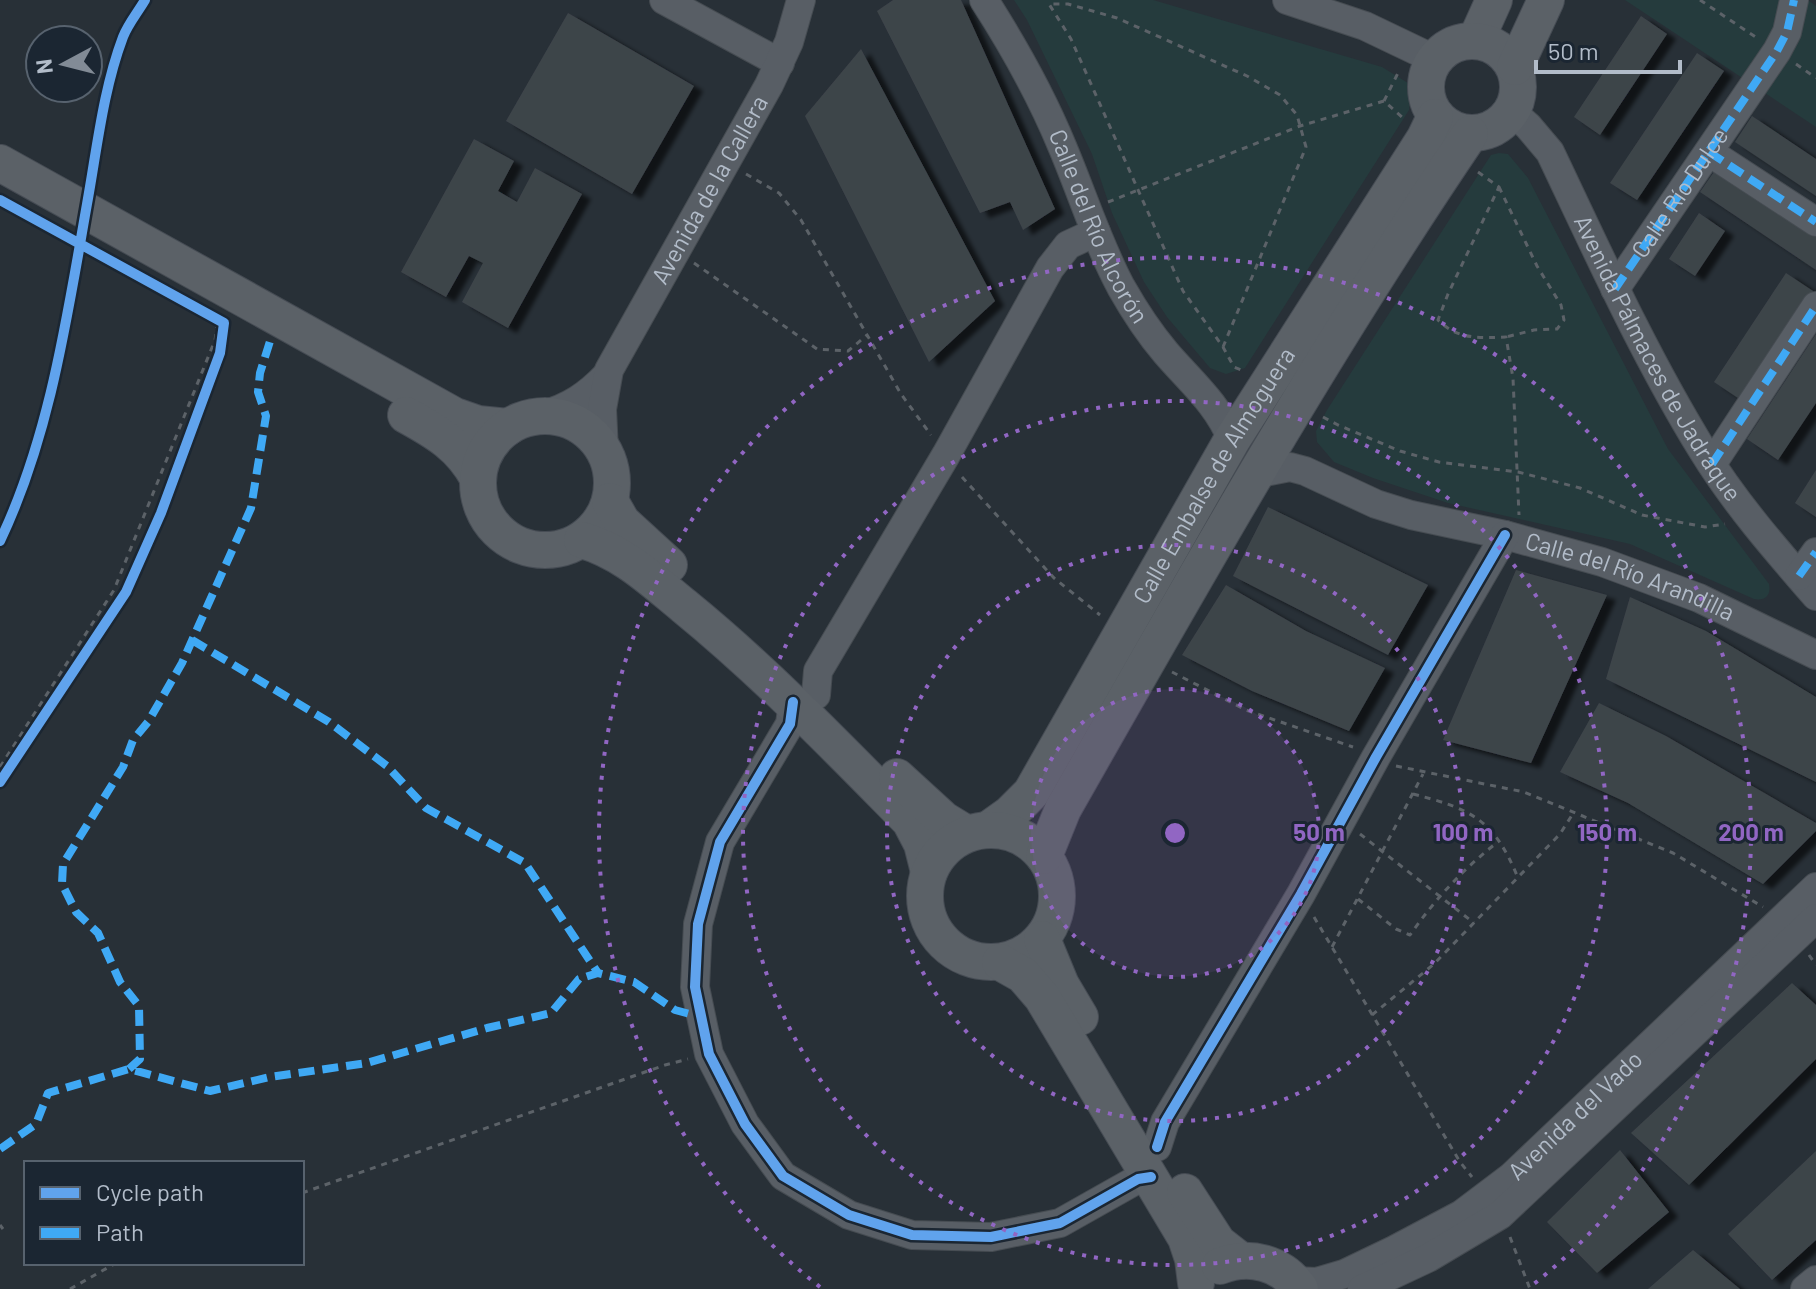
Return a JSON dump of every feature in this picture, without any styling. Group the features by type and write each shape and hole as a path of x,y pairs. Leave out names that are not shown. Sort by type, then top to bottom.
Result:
{"main road":[{"path":"1476,40 1494,0"},
{"path":"1515,67 1495,46 1476,40 1463,40 1422,54 1427,100 1446,136 1488,131 1501,124 1512,112 1517,87 1515,67 1546,0"},
{"name":"Calle Embalse de Almoguera","path":"1044,856 1136,644 1232,440 1268,382 1446,136"},
{"name":"Calle Embalse de Almoguera","path":"978,831 1010,814 1031,793 1255,474 1374,279 1446,136"},
{"path":"0,163 221,310 455,416 478,424 508,427"},
{"path":"0,187 442,435 465,457 478,478"},
{"path":"542,415 578,426 597,441 611,472 610,501 604,516 582,540 562,548 541,550 525,548 510,541 491,522 480,495 478,478 485,451 498,435 530,416 542,415"},
{"path":"610,501 622,522 640,540 742,627 910,821 922,844 929,872"},
{"path":"582,540 605,546 626,558 805,699 944,820 978,831 1010,832 1029,841 1044,856 1053,872 1057,889 1057,907 1051,924 1042,939 1023,954 1000,962 985,963 960,955 939,938 927,915 924,890 938,856 951,843 978,831"},
{"path":"1042,939 1061,985 1154,1162 1193,1259 1194,1286"},
{"path":"1000,962 1023,975 1042,997 1154,1162 1218,1243 1241,1261"},
{"path":"1194,1286 1209,1272 1224,1264 1241,1261 1261,1262 1279,1269 1297,1285"}],"street":[{"path":"664,0 780,63"},
{"name":"Avenida de la Callera","path":"542,415 585,396 607,375 780,63 801,0"},
{"name":"Calle del Río Alcorón","path":"984,0 1012,43 1041,98 1108,261 1139,317 1165,352 1224,419 1232,440"},
{"path":"1287,0 1365,26 1422,54"},
{"name":"Calle Río Dulce","path":"1615,289 1777,51 1787,32 1794,0"},
{"name":"Avenida Pálmaces de Jadraque","path":"1512,112 1550,152 1648,357 1712,464 1808,586"},
{"path":"1709,152 1816,222"},
{"path":"1091,221 1050,268 946,455 720,842 698,924 695,987 709,1054 745,1124 783,1176 849,1215 912,1235 991,1237 1060,1223 1138,1179 1154,1162 1165,1122 1301,894 1376,757 1512,536"},
{"path":"1712,464 1816,306"},
{"name":"Avenida de la Callera","path":"604,451 602,409 607,375"},
{"name":"Calle del Río Arandilla","path":"1255,474 1290,467 1376,504 1411,515 1512,536 1602,562 1699,598 1816,655"},
{"path":"1808,586 1816,552"},
{"name":"Avenida del Vado","path":"1362,1289 1428,1258 1500,1215 1789,928 1816,887"},
{"name":"Avenida del Vado","path":"1297,1285 1344,1274 1432,1232 1488,1195 1789,928 1816,918"},
{"path":"1805,1289 1816,1280"}],"path":[{"path":"1223,347 1306,147 1297,115 1280,95 1247,76 1117,18 1068,4 1049,4 1071,39 1183,291 1234,367 1268,382"},
{"path":"1091,221 1139,191 1300,126 1384,101 1422,54"},
{"path":"1384,101 1446,136 1499,187 1537,266 1561,305 1564,320 1557,329 1534,330 1506,337 1469,338 1448,330 1438,320 1499,187"},
{"path":"726,162 779,193 801,220 901,394 967,484 1054,578 1181,678 1246,710 1339,741 1400,768 1524,792 1673,853 1789,928 1816,965"},
{"path":"690,260 817,349 848,351 866,336"},
{"path":"193,426 220,353 221,310"},
{"path":"0,767 114,590 215,340 221,310"},
{"path":"1506,337 1513,378 1518,472 1512,536"},
{"path":"1299,402 1338,425 1400,451 1439,462 1518,472 1580,488 1642,515 1705,527 1753,519"},
{"path":"0,782 126,592 131,579"},
{"path":"1332,947 1424,772"},
{"path":"1413,794 1471,812 1506,848 1518,878"},
{"path":"1372,1015 1434,964 1560,834 1574,812"},
{"path":"1341,821 1474,923"},
{"path":"1358,899 1396,929 1410,935 1461,871 1499,841"},
{"path":"1301,894 1460,1162"},
{"path":"304,1192 665,1065 709,1054"},
{"path":"0,1216 1,1227 10,1240"},
{"path":"70,1289 112,1265"}],"green space":[{"path":"1014,0 1153,0 1382,67 1408,83 1411,95 1409,110 1245,368 1226,374 1210,368 1167,317 1144,282 1112,213 1092,154 1027,20"},
{"path":"1625,0 1808,0 1816,6 1816,127"},
{"path":"1508,154 1528,178 1668,449 1769,584 1765,598 1754,599 1630,544 1448,503 1373,478 1334,462 1317,442 1316,431 1327,410 1491,155"}],"building":[{"path":"893,0 961,0 1055,209 1023,230 1010,202 980,213 877,11"},
{"path":"568,13 694,86 632,194 506,121"},
{"path":"1641,16 1667,34 1600,135 1574,117"},
{"path":"861,49 995,301 929,362 805,116"},
{"path":"1697,53 1724,71 1637,200 1610,183"},
{"path":"1752,116 1816,159 1816,196 1735,142"},
{"path":"474,139 514,161 498,191 517,202 535,168 582,194 508,328 462,302 483,263 469,256 446,297 401,272"},
{"path":"1718,166 1816,233 1816,270 1700,192"},
{"path":"1699,213 1725,231 1695,276 1669,259"},
{"path":"1786,273 1813,291 1741,400 1714,382"},
{"path":"1816,334 1816,403 1778,460 1747,439"},
{"path":"1816,470 1816,517 1795,503"},
{"path":"1268,507 1428,585 1388,655 1233,576"},
{"path":"1516,570 1607,595 1531,763 1443,740"},
{"path":"1226,585 1306,631 1385,668 1349,731 1252,691 1182,655"},
{"path":"1630,597 1706,631 1816,697 1816,782 1606,679"},
{"path":"1599,703 1666,736 1816,823 1816,831 1763,884 1628,803 1560,772"},
{"path":"1792,983 1816,1005 1816,1059 1689,1185 1631,1133"},
{"path":"1620,1150 1669,1212 1597,1273 1547,1222"},
{"path":"1816,1151 1816,1240 1772,1280 1728,1234"},
{"path":"1693,1250 1740,1289 1648,1289"}],"marked path":[{"path":"1615,289 1777,51 1787,32 1794,0"},
{"path":"1709,152 1816,222"},
{"path":"1712,464 1816,306"},
{"path":"129,1069 140,1059 139,1006 120,982 98,933 76,912 62,884 63,864 123,767 133,740 148,722 182,663 251,508 266,416 258,392 260,373 271,338"},
{"path":"1799,576 1816,552"},
{"path":"192,640 329,722 387,766 426,808 525,863 598,973"},
{"path":"0,1149 36,1124 48,1093 129,1069 210,1091 270,1077 367,1063 551,1013 579,979 598,973 634,982 675,1010 701,1017"}],"cycle path":[{"path":"0,541 32,460 55,376 110,78 125,32 145,0"},
{"path":"0,200 224,323 220,353 161,513 126,592 0,782"},
{"path":"1157,1147 1165,1122 1301,894 1376,757 1505,535"},
{"path":"793,702 790,724 720,842 698,924 695,987 709,1054 745,1124 783,1176 849,1215 912,1235 991,1237 1060,1223 1138,1179 1151,1177"}]}
